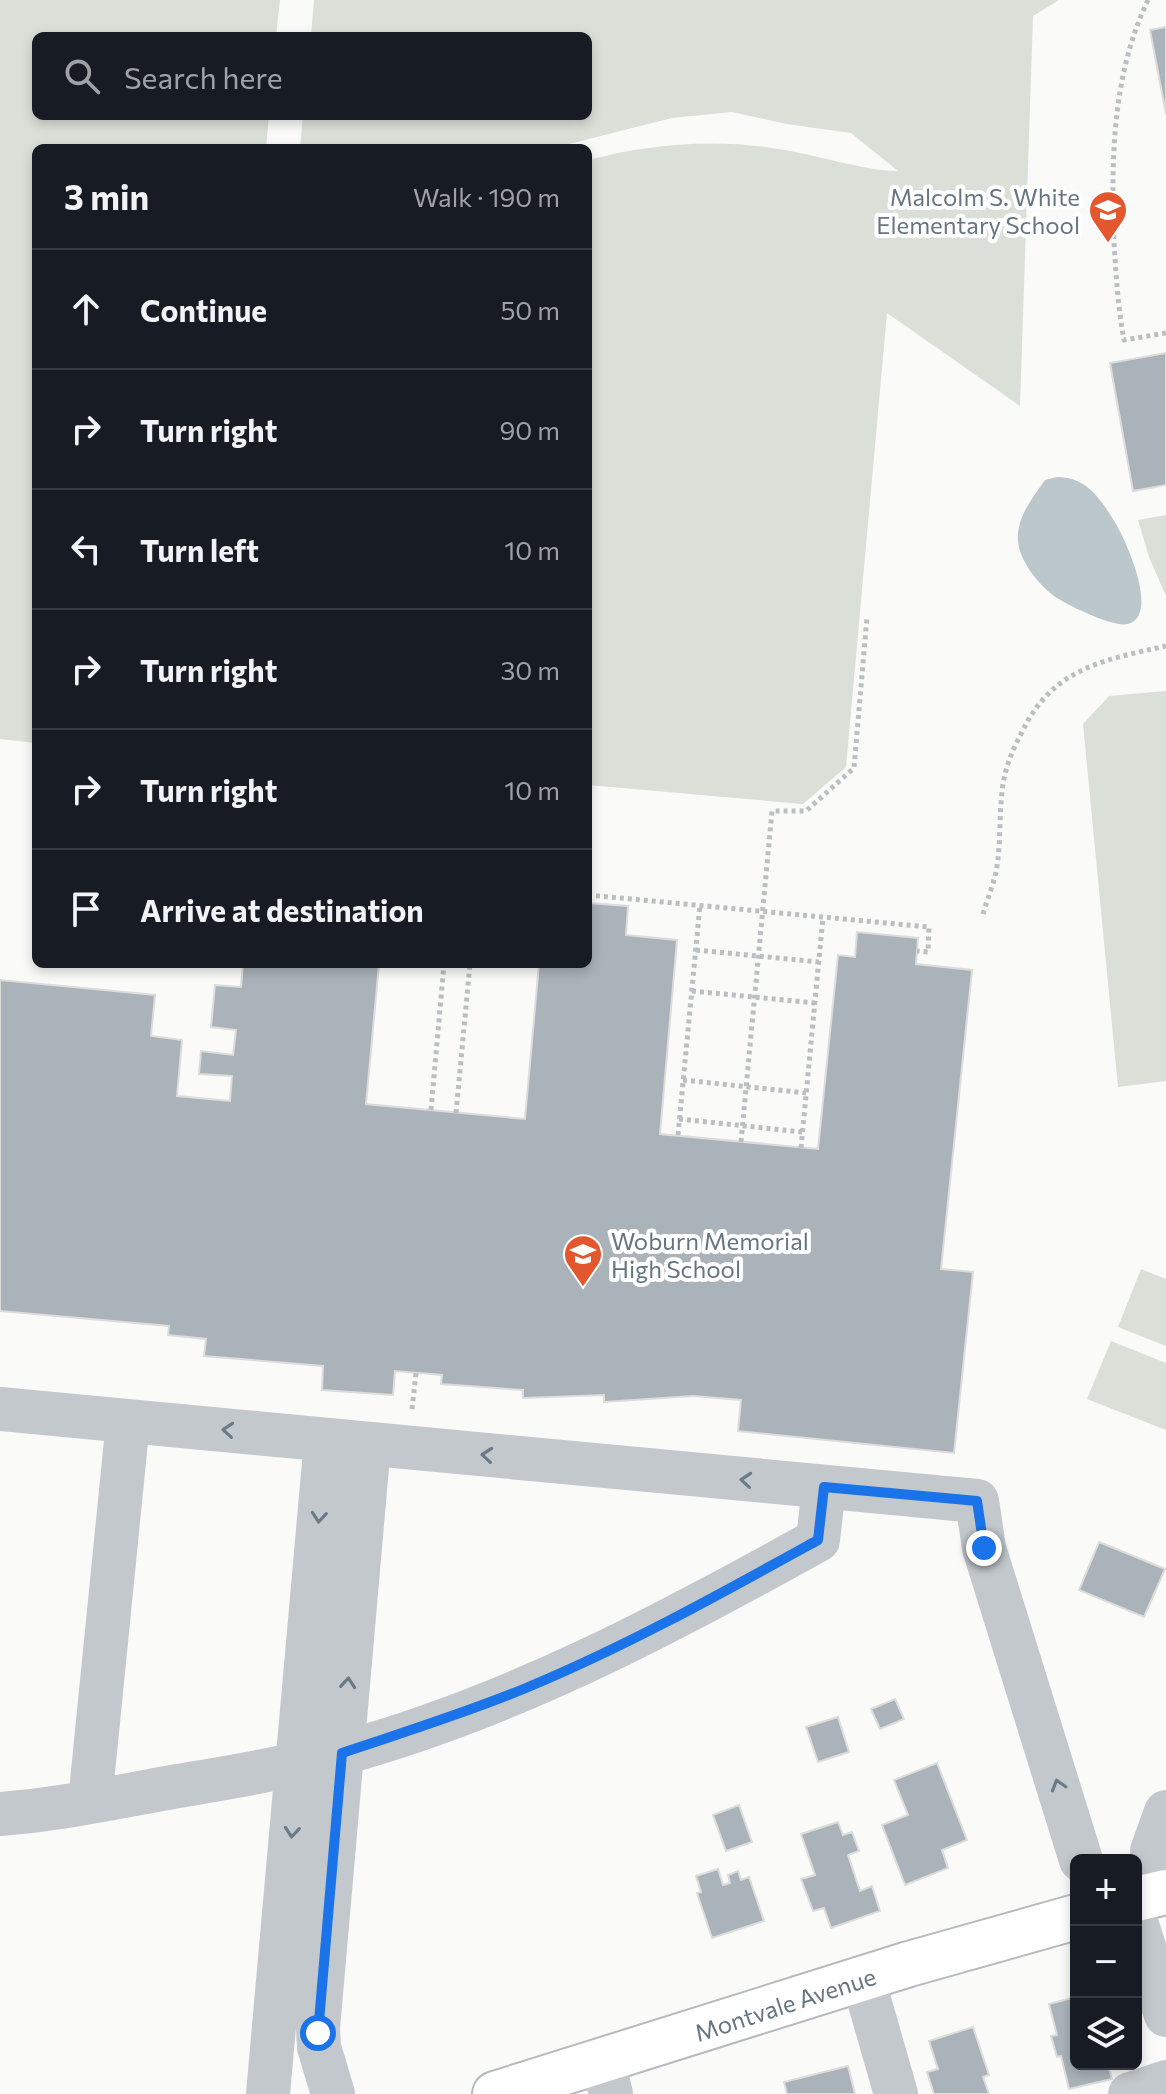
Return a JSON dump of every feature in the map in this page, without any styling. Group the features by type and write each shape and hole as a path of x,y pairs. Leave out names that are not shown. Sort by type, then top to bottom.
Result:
{"main road":[{"name":"Montvale Avenue","path":"495,2094 607,2078 863,1979 1070,1919"}],"street":[{"path":"0,1409 977,1501 984,1548 1079,1854"},
{"path":"90,1802 128,1421"},
{"path":"268,2094 326,1440"},
{"path":"333,2094 319,2047 318,2028 369,1444"},
{"path":"0,1814 90,1802 298,1764 435,1723 526,1688 614,1649 701,1605 818,1540 824,1487"},
{"path":"1166,1812 1152,1851 1149,1902 1166,2015"},
{"path":"863,1979 896,2094"},
{"path":"1130,2094 1166,2082"}],"path":[{"path":"1148,0 1131,49 1116,113 1112,152 1114,243 1119,318 1124,340 1166,333"},
{"path":"741,1142 772,811 806,811 854,768 867,617"},
{"path":"983,914 996,874 1005,769 1039,701 1058,684 1090,665 1166,646"},
{"path":"592,895 929,927 928,952 917,951"},
{"path":"678,1135 700,905"},
{"path":"801,1148 823,917"},
{"path":"696,950 819,962"},
{"path":"431,1110 444,968"},
{"path":"456,1113 470,968"},
{"path":"692,991 815,1003"},
{"path":"683,1080 806,1093"},
{"path":"679,1119 802,1132"}],"shaded area":[{"path":"0,0 280,0 276,32 32,32 32,120 269,120 266,144 32,144 32,743 0,739"},
{"path":"314,0 1059,0 1033,16 1020,406 887,313 846,767 803,804 592,785 592,159 634,150 706,143 778,149 898,171 851,133 732,112 672,118 569,144 300,144 303,120 592,120 592,32 311,32"},
{"path":"1057,477 1077,481 1092,492 1121,533 1133,561 1141,593 1137,618 1128,624 1102,619 1054,596 1036,578 1022,556 1018,532 1022,516 1045,480"},
{"path":"1166,515 1166,596 1149,557 1138,520"},
{"path":"1166,691 1166,1081 1118,1087 1083,724 1109,696"},
{"path":"1141,1269 1166,1279 1166,1346 1118,1327"},
{"path":"1111,1341 1166,1363 1166,1430 1087,1399"}],"building":[{"path":"1166,27 1166,114 1150,30"},
{"path":"1166,353 1166,485 1133,491 1110,363"},
{"name":"Woburn Memorial High School","path":"592,903 628,906 626,935 677,940 660,1134 818,1149 838,955 855,957 857,932 918,938 916,964 972,970 941,1269 973,1272 954,1453 738,1431 741,1400 693,1396 604,1402 604,1395 523,1398 523,1390 441,1384 442,1375 395,1371 393,1395 322,1390 323,1366 204,1356 206,1339 168,1335 169,1326 0,1311 0,980 155,995 151,1036 182,1040 177,1096 230,1101 232,1076 199,1074 201,1051 233,1055 236,1030 211,1027 215,985 241,987 243,968 379,968 366,1104 525,1119 539,968 592,968"},
{"path":"1099,1542 1165,1569 1144,1617 1079,1590"},
{"path":"895,1699 904,1719 880,1729 871,1709"},
{"path":"838,1717 849,1752 818,1762 806,1727"},
{"path":"937,1763 967,1840 942,1850 948,1868 905,1885 882,1825 908,1815 894,1780"},
{"path":"739,1805 752,1842 726,1851 713,1815"},
{"path":"838,1822 843,1835 852,1832 859,1851 848,1855 860,1891 872,1886 880,1911 831,1928 824,1908 813,1911 801,1879 815,1875 801,1834"},
{"path":"718,1869 723,1885 730,1883 728,1875 738,1871 741,1880 749,1877 764,1921 712,1938 697,1893 701,1892 696,1876"},
{"path":"1070,1999 1070,2070 1110,2070 1112,2079 1069,2089 1061,2056 1057,2057 1051,2036 1057,2035 1049,2004"},
{"path":"973,2027 989,2075 983,2077 989,2094 934,2094 927,2072 938,2069 929,2041"},
{"path":"848,2066 855,2094 787,2094 784,2082"}],"place":[{"name":"Malcolm S. White Elementary School","path":"1108,244"},
{"name":"Woburn Memorial High School","path":"583,1288"}],"route":[{"path":"318,2033 342,1753 435,1723 526,1688 614,1649 701,1605 818,1540 824,1487 977,1501 984,1548"}]}
